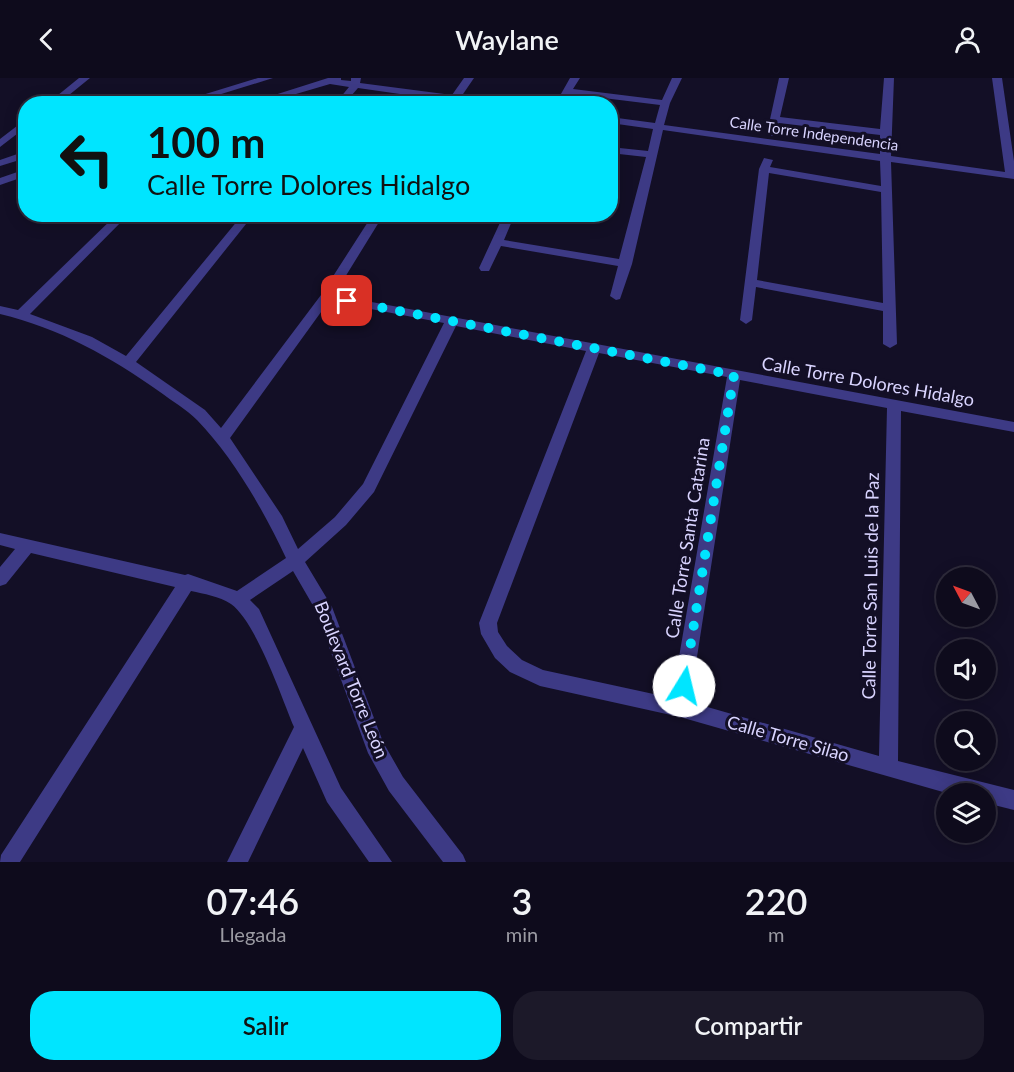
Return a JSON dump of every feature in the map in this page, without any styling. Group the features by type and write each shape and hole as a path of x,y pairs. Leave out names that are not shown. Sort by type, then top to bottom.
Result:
{"street":[{"path":"61,96 85,78"},
{"path":"235,78 255,81"},
{"path":"204,96 268,78"},
{"path":"277,96 340,78"},
{"path":"456,96 469,78"},
{"path":"564,96 575,78"},
{"path":"616,296 665,104 676,78"},
{"path":"772,133 784,78"},
{"path":"889,78 885,133 890,344"},
{"path":"997,78 1011,150 1012,176"},
{"path":"328,81 355,81 428,96"},
{"path":"345,96 355,81"},
{"path":"567,91 605,96"},
{"path":"618,98 665,104"},
{"path":"774,119 885,133"},
{"name":"Calle Torre Independencia","path":"618,121 1012,176"},
{"path":"0,144 18,129"},
{"path":"618,151 652,155"},
{"path":"0,163 18,156"},
{"path":"746,320 753,283 766,164 888,190"},
{"path":"0,182 18,175"},
{"path":"21,315 116,222"},
{"path":"128,363 243,222"},
{"path":"222,438 326,297 374,222"},
{"path":"485,268 506,222"},
{"path":"497,242 626,264"},
{"path":"753,283 889,308"},
{"name":"Calle Torre Dolores Hidalgo","path":"326,297 1014,427"},
{"name":"Boulevard Torre León","path":"0,310 21,315 87,340 128,363 200,414 222,438 276,520 296,560 324,607 375,747 396,784 456,862"},
{"path":"237,599 296,560 333,531 369,488 451,322"},
{"name":"Calle Torre Silao","path":"594,348 488,623 490,634 501,652 516,666 540,678 680,708 888,768 1014,800"},
{"name":"Calle Torre Santa Catarina","path":"680,708 734,375"},
{"name":"Calle Torre San Luis de la Paz","path":"888,768 894,405"},
{"path":"0,539 188,581 222,591 237,599 253,614 334,795 382,862"},
{"path":"0,579 27,546"},
{"path":"8,862 188,581"},
{"path":"237,862 304,727"}],"route":[{"path":"347,301 734,375 684,686"}]}
